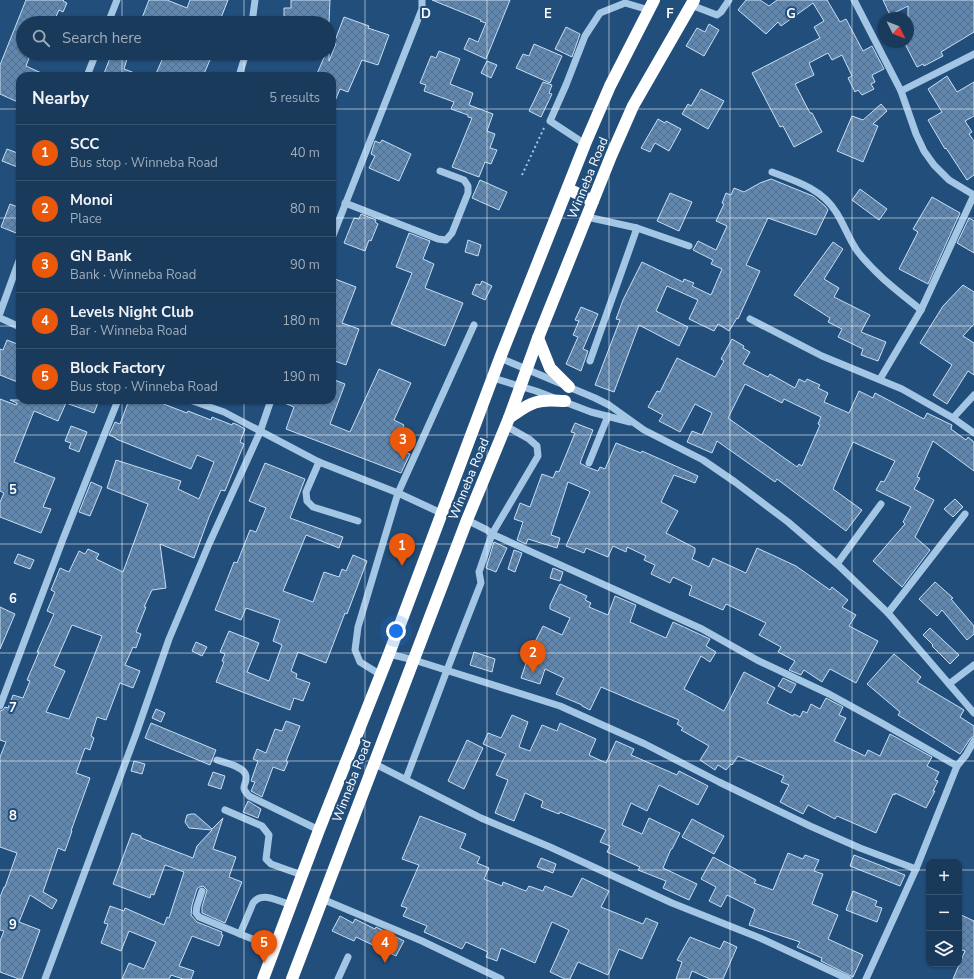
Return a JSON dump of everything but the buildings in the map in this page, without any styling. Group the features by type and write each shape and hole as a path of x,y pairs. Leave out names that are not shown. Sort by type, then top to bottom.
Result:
{"highway":[{"name":"Winneba Road","path":"292,979 466,520 521,387 538,338 586,216 633,106 693,2"},
{"name":"Winneba Road","path":"263,979 319,830 381,675 500,358 585,144 610,86 651,5"},
{"path":"568,189 593,201"},
{"path":"538,338 550,368 569,387"},
{"path":"507,422 524,408 535,402 565,401"}],"street":[{"path":"111,16 117,0"},
{"path":"253,16 255,0"},
{"path":"336,227 422,9 422,0"},
{"path":"693,2 717,15 721,12 729,0"},
{"path":"854,0 901,91 916,134 928,156 934,165 949,180 974,195 921,310 880,379"},
{"path":"585,144 550,120 566,85 585,36 600,13 625,3 651,5"},
{"path":"901,91 974,54"},
{"path":"89,72 93,60"},
{"path":"240,72 244,60"},
{"path":"345,203 438,239 446,240 452,233 468,193 468,186 464,180 440,171"},
{"path":"772,172 804,184 823,196 836,211 857,251 875,272 921,310"},
{"path":"586,216 637,228 689,246"},
{"path":"590,361 637,228"},
{"path":"0,313 16,269"},
{"path":"0,318 16,325"},
{"path":"750,319 822,356 902,389 953,418 974,432"},
{"path":"381,675 360,662 355,650 358,627 398,493 474,325"},
{"path":"500,358 602,401 633,423 703,460 736,482 788,522 837,564 888,613 974,713"},
{"path":"493,378 565,401 591,412 633,423"},
{"path":"953,418 974,395"},
{"path":"0,706 60,546 116,404"},
{"path":"201,404 224,412 319,462 442,512"},
{"path":"45,979 136,734 169,639 208,544 260,432 270,404"},
{"path":"589,463 608,416"},
{"path":"406,779 446,670 481,584 479,572 492,534 538,456 537,446 507,422"},
{"path":"319,462 306,492 307,501 312,507 358,521"},
{"path":"837,564 881,504"},
{"path":"888,613 965,514"},
{"path":"466,520 492,534 702,629 757,660 854,708 957,766"},
{"path":"389,654 414,660 560,706 645,744 810,826 860,848 916,869"},
{"path":"949,684 974,665"},
{"path":"866,979 916,869 957,766 966,755 974,741"},
{"path":"217,760 239,768 244,772 246,777 243,785 245,792 249,796 319,830"},
{"path":"373,763 481,818 550,847 672,903 760,938 848,979"},
{"path":"225,810 262,826 269,835 266,859 271,864 302,875"},
{"path":"202,891 196,912 200,917 274,948"},
{"path":"240,934 256,898 263,896 291,905"},
{"path":"322,899 422,941 501,979"},
{"path":"338,979 348,957"}],"path":[{"path":"522,175 542,132 550,120"}],"place":[{"name":"GN Bank","path":"403,460"},
{"name":"SCC","path":"402,566"},
{"name":"Monoi","path":"533,673"},
{"name":"Block Factory","path":"264,963"},
{"name":"Levels Night Club","path":"385,963"}]}
